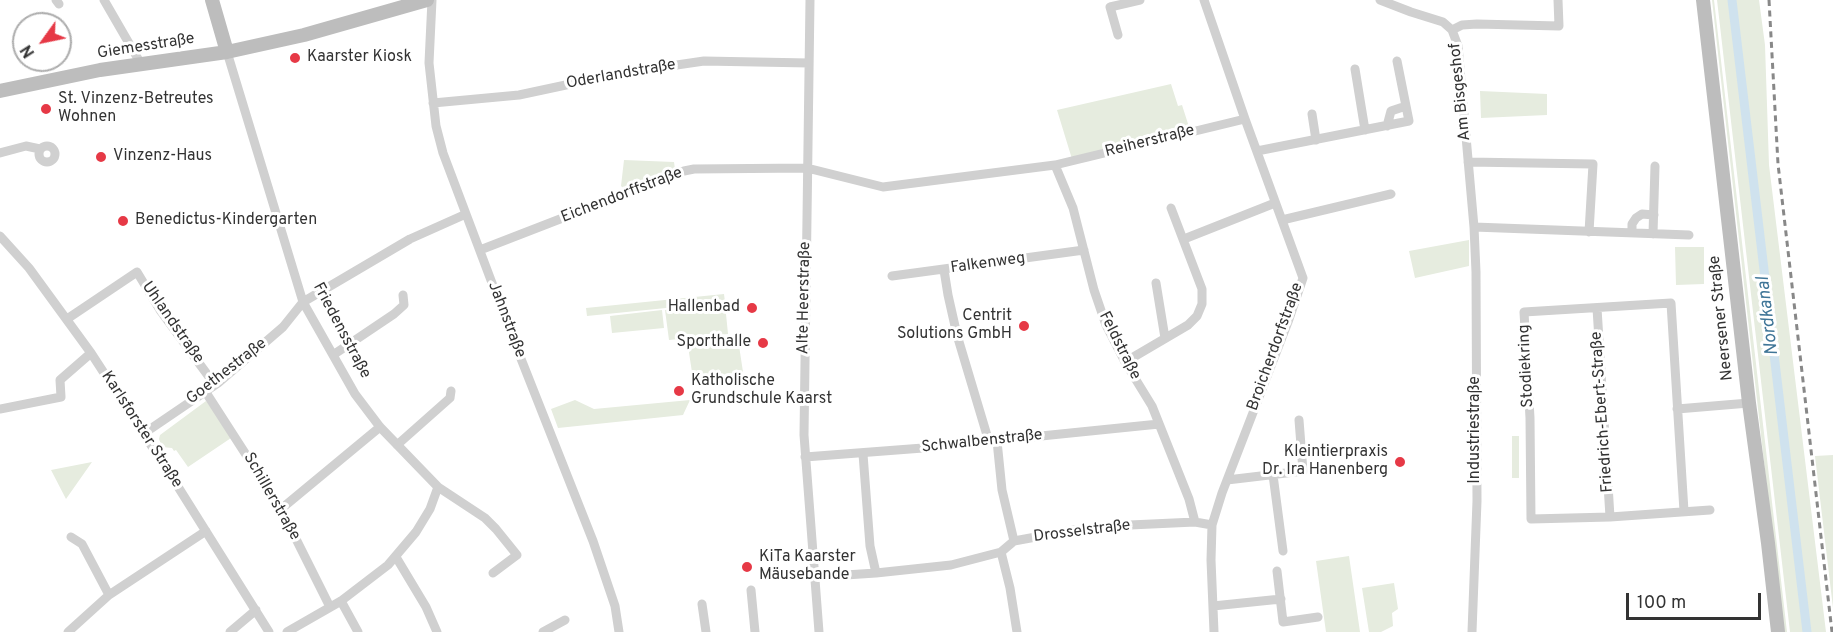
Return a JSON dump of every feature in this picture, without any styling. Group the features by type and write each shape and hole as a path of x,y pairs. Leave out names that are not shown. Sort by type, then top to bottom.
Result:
{"main road":[{"name":"Friedensstraße","path":"212,0 227,52"},
{"name":"Giemesstraße","path":"0,91 100,70 227,52 335,28 427,0"},
{"name":"Neersener Straße","path":"1703,0 1749,403 1778,632"}],"street":[{"path":"104,0 141,64"},
{"name":"Jahnstraße","path":"432,0 429,55 436,126 443,153 593,542 615,606 619,632"},
{"name":"Alte Heerstraße","path":"810,0 804,411 805,457 819,632"},
{"path":"1118,35 1110,8 1140,0"},
{"name":"Broicherdorfstraße","path":"1204,0 1303,282 1212,525 1210,560 1214,632"},
{"name":"Am Bisgeshof","path":"1380,0 1443,22 1452,30 1458,46 1474,227"},
{"path":"1452,30 1462,25 1477,24 1558,26 1558,0"},
{"name":"Friedensstraße","path":"227,52 303,302 355,394 380,427 438,487 485,518 517,555 493,573"},
{"name":"Oderlandstraße","path":"433,102 519,95 622,73 704,61 809,63"},
{"path":"1257,151 1409,121 1397,61"},
{"path":"1355,69 1365,130"},
{"path":"1387,126 1391,111 1406,106"},
{"path":"1312,114 1316,140"},
{"name":"Reiherstraße","path":"1055,165 1245,119"},
{"path":"0,153 26,146 40,149"},
{"name":"Am Bisgeshof","path":"1468,162 1593,164 1589,232"},
{"name":"Eichendorffstraße","path":"480,250 684,171 703,168 807,168 883,187 1055,165"},
{"name":"Feldstraße","path":"1055,165 1071,202 1102,315 1159,423 1189,499 1195,522"},
{"path":"1653,234 1655,166"},
{"path":"1282,220 1391,194"},
{"path":"1184,239 1275,203"},
{"path":"1125,362 1192,321 1199,313 1203,299 1202,289 1171,208"},
{"path":"303,302 410,239 466,214"},
{"path":"1632,233 1632,224 1636,218 1642,214 1654,214"},
{"path":"1474,227 1689,236"},
{"name":"Industriestraße","path":"1472,632 1477,501 1474,227"},
{"name":"Karlsforster Straße","path":"0,236 29,268 91,353 269,632"},
{"name":"Falkenweg","path":"892,276 1084,250"},
{"path":"944,270 957,335 993,441 1005,508 1014,541"},
{"name":"Uhlandstraße","path":"67,319 137,272 160,310 215,385"},
{"path":"1156,283 1165,338"},
{"path":"333,355 394,314 404,305 403,295"},
{"name":"Goethestraße","path":"143,434 215,385 283,327 303,302"},
{"name":"Stodiekring","path":"1684,511 1671,303 1524,312 1530,418 1530,519 1610,517 1710,510"},
{"name":"Friedrich-Ebert-Straße","path":"1597,308 1610,517"},
{"path":"0,410 61,397 60,380 91,353"},
{"path":"397,445 450,398 451,391"},
{"name":"Schillerstraße","path":"205,392 281,509 330,607"},
{"path":"1677,409 1749,403"},
{"path":"1227,480 1303,471 1299,420"},
{"name":"Schwalbenstraße","path":"805,457 863,454 1159,423"},
{"path":"281,509 380,427"},
{"path":"863,454 870,546 876,573"},
{"path":"1274,475 1283,551"},
{"path":"286,632 340,602 396,557 416,532 430,509 438,487"},
{"name":"Drosselstraße","path":"815,577 951,565 1001,552 1014,541 1074,530 1195,522 1212,525"},
{"path":"68,632 109,595 206,531"},
{"path":"71,537 82,544 109,595"},
{"path":"1001,552 1017,632"},
{"path":"396,557 426,607 436,632"},
{"path":"1277,571 1283,622 1318,617"},
{"path":"752,590 754,632"},
{"path":"1214,606 1281,599"},
{"path":"340,602 358,632"},
{"path":"702,604 706,632"},
{"path":"230,632 256,610"},
{"path":"543,632 565,620"}],"shaded area":[{"path":"1712,0 1714,0 1787,632 1784,632 1773,542"},
{"path":"1717,0 1759,0 1765,45 1769,165 1826,632 1790,632"},
{"path":"1171,84 1178,106 1182,105 1190,130 1072,159 1057,110"},
{"path":"1480,91 1547,94 1547,115 1481,118"},
{"path":"624,160 674,162 675,169 624,189 621,186"},
{"path":"1469,240 1469,266 1415,278 1409,251"},
{"path":"1675,247 1704,247 1704,284 1676,285"},
{"path":"724,294 725,302 587,316 586,308"},
{"path":"725,304 728,334 669,340 665,310"},
{"path":"662,310 664,328 612,333 610,316"},
{"path":"738,339 743,372 693,379 688,346"},
{"path":"575,400 594,409 690,400 683,415 558,428 551,409"},
{"path":"206,401 234,436 188,467 176,450 162,447 160,435"},
{"path":"1512,436 1519,436 1519,478 1512,478"},
{"path":"1833,455 1833,608 1815,456"},
{"path":"92,462 66,499 51,470"},
{"path":"1349,556 1360,632 1326,632 1316,561"},
{"path":"1394,583 1398,609 1392,613 1393,626 1381,632 1369,632 1362,588"}],"waterway":[{"name":"Nordkanal","path":"1732,0 1807,632"}],"railway":[{"path":"1769,0 1778,164 1832,632"}],"place":[{"name":"Kaarster Kiosk","path":"295,58"},
{"name":"St. Vinzenz-Betreutes Wohnen","path":"46,109"},
{"name":"Vinzenz-Haus","path":"101,157"},
{"name":"Benedictus-Kindergarten","path":"123,221"},
{"name":"Hallenbad","path":"752,308"},
{"name":"Centrit Solutions GmbH","path":"1024,326"},
{"name":"Sporthalle","path":"763,343"},
{"name":"Katholische Grundschule Kaarst","path":"679,391"},
{"name":"Kleintierpraxis Dr. Ira Hanenberg","path":"1400,462"},
{"name":"KiTa Kaarster Mäusebande","path":"747,567"}]}
